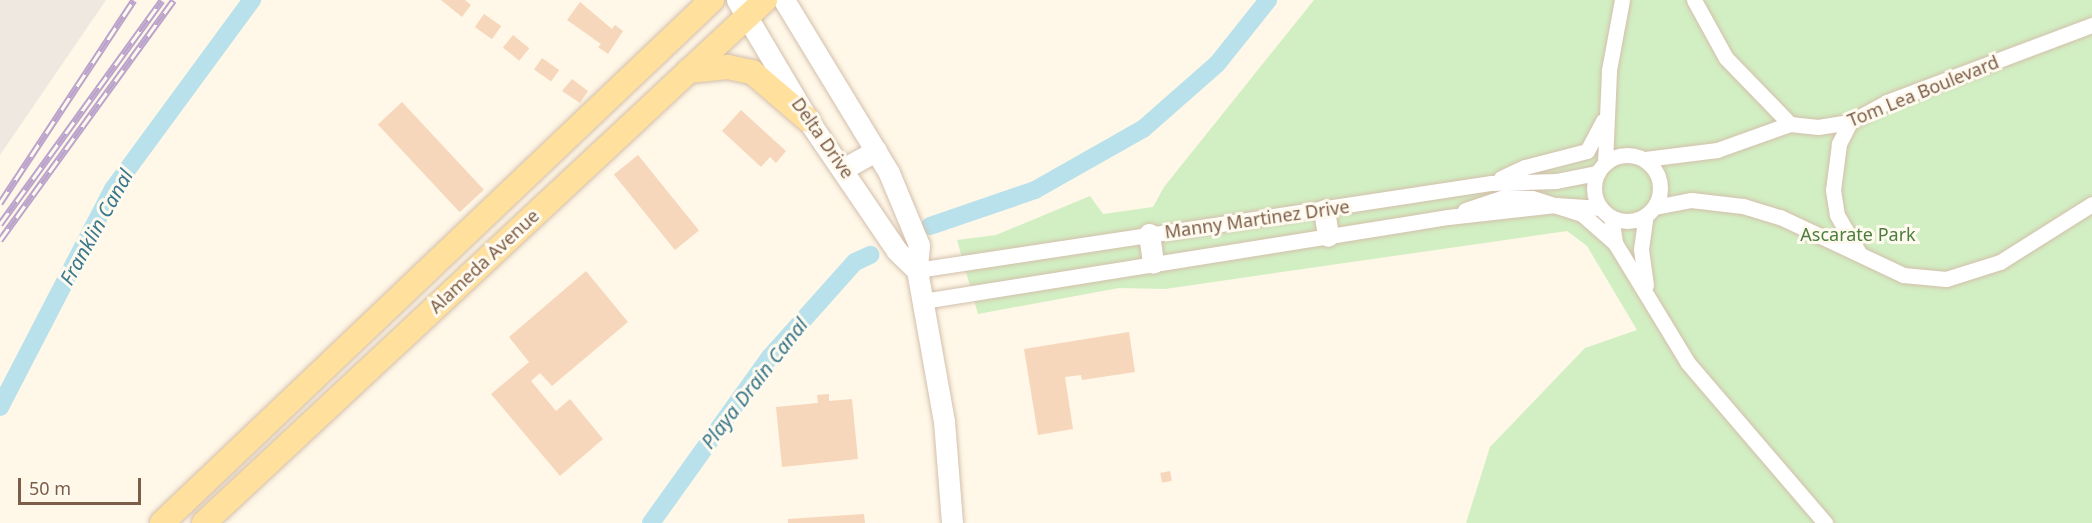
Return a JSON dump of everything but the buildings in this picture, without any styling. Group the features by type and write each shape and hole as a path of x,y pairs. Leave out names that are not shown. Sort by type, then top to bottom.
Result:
{"main road":[{"name":"Alameda Avenue","path":"162,523 712,0"},
{"name":"Alameda Avenue","path":"204,523 688,71 742,8 765,0"},
{"name":"Delta Drive","path":"784,0 876,151 919,245 917,270 944,421 952,523"},
{"name":"Delta Drive","path":"742,8 808,120 897,250 917,270"},
{"path":"688,71 728,67 752,72 808,120"},
{"path":"843,169 876,151"},
{"path":"1324,210 1328,236"},
{"path":"1149,234 1153,264"}],"street":[{"path":"1615,243 1606,212 1594,191 1601,168 1622,0"},
{"path":"1694,0 1726,58 1790,124"},
{"name":"Tom Lea Boulevard","path":"1645,159 1717,150 1790,124 1818,128 1850,122 1887,102 2092,25"},
{"path":"1491,183 1525,167 1587,151 1601,127 1608,100"},
{"path":"1850,122 1839,144 1833,190 1837,215 1861,256"},
{"path":"1601,168 1625,154 1645,159 1661,186 1651,211 1641,249 1646,291"},
{"name":"Manny Martinez Drive","path":"917,270 1491,183 1556,182 1601,168"},
{"path":"1606,212 1629,221 1651,211 1702,200 1743,206 1780,218 1861,256 1921,279 1973,274 2092,204"},
{"path":"1555,205 1582,214 1615,243 1688,363 1825,523"},
{"name":"Manny Martinez Drive","path":"923,301 1448,217 1555,205 1606,212"}],"shaded area":[{"path":"0,0 106,0 0,155"}],"green space":[{"name":"Ascarate Park","path":"1314,0 2092,0 2092,523 1466,523 1490,447 1585,348 1637,330 1587,246 1567,231 1165,289 1119,288 978,314 957,240 996,235 1090,196 1103,214 1153,207 1164,187"}],"waterway":[{"name":"Franklin Canal","path":"0,407 113,189 252,0"},
{"name":"Playa Drain Canal","path":"930,226 1035,190 1143,129 1217,64 1268,0"},
{"name":"Playa Drain Canal","path":"651,523 770,357 855,262 870,255"}],"railway":[{"path":"0,203 134,0"},
{"path":"0,224 162,0"},
{"path":"0,240 174,0"}]}
